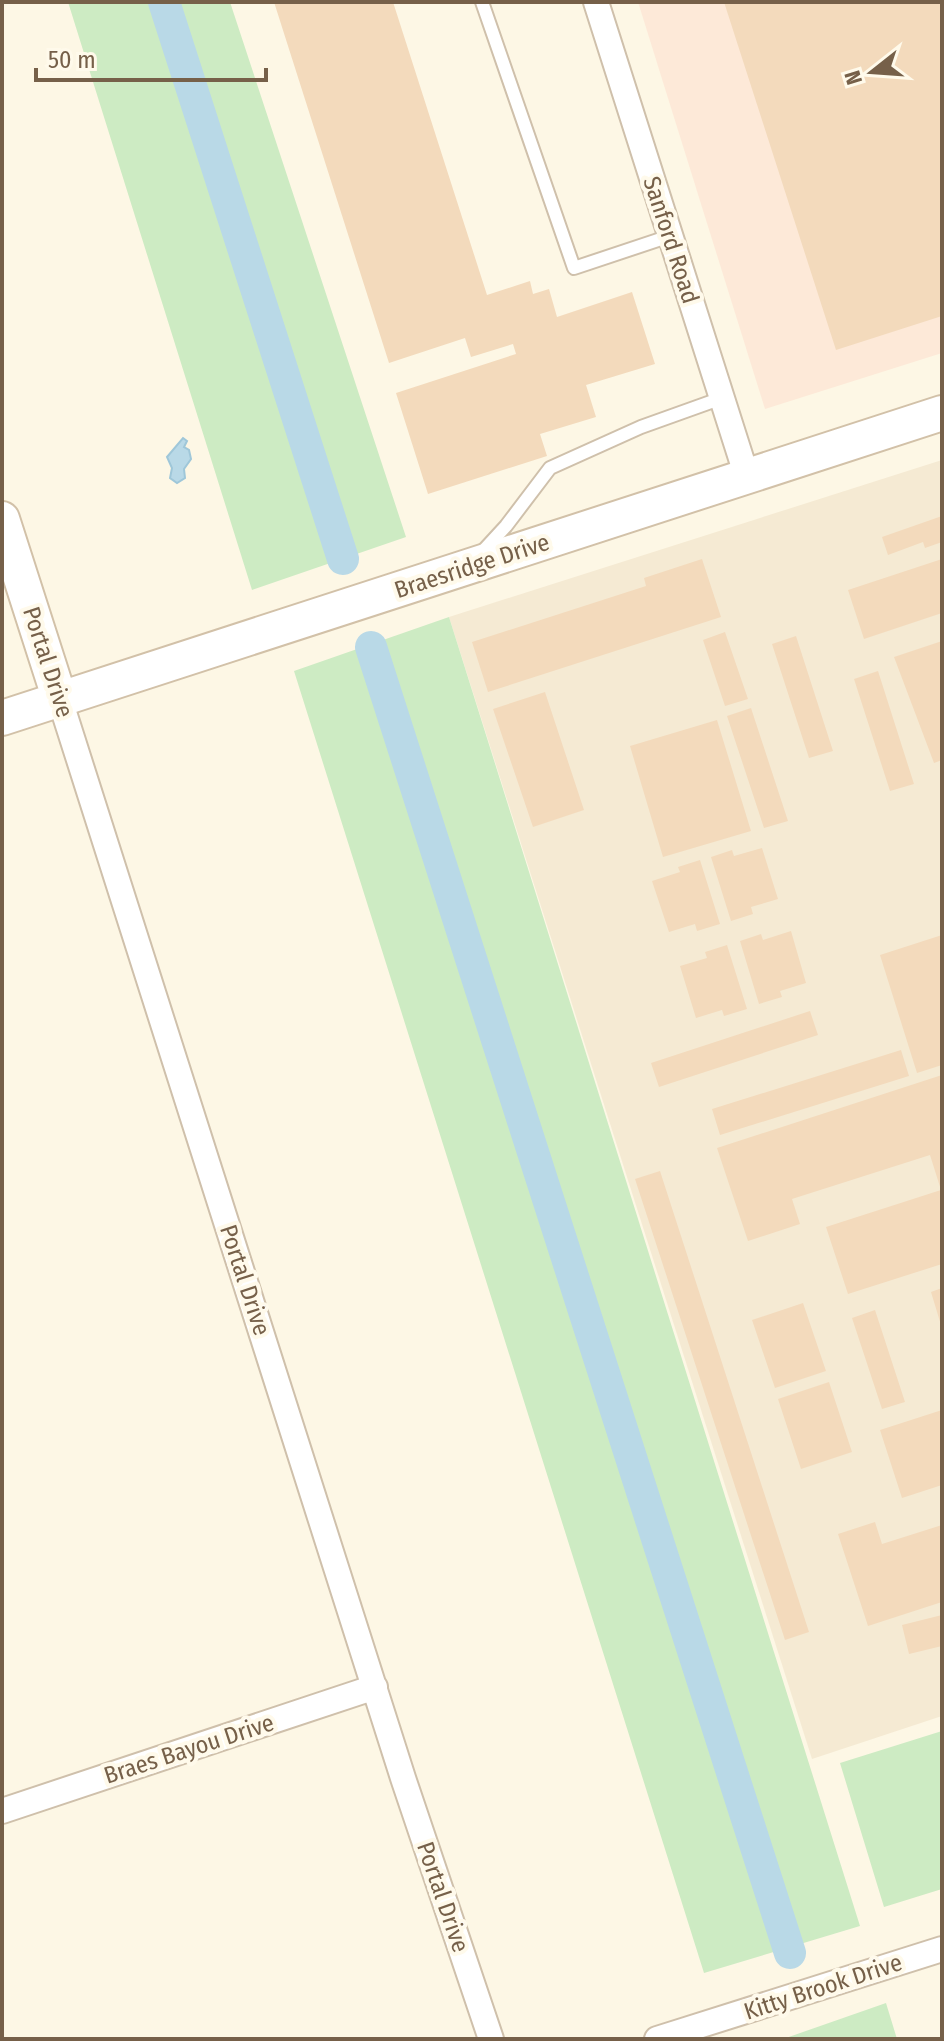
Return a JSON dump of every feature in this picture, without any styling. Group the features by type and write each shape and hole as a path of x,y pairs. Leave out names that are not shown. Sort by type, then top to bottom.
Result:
{"street":[{"name":"Sanford Road","path":"596,2 747,477"},
{"name":"Braesridge Drive","path":"2,718 942,413"},
{"name":"Portal Drive","path":"2,519 375,1687 491,2039"},
{"name":"Braes Bayou Drive","path":"2,1811 375,1687"},
{"name":"Kitty Brook Drive","path":"657,2039 942,1949"}],"lane":[{"path":"482,2 574,268 670,236"},
{"path":"468,568 506,526 550,468 641,427 722,398"}],"shaded area":[{"path":"638,2 942,2 942,353 765,409"},
{"path":"942,460 942,1716 812,1759 449,617"}],"green space":[{"path":"68,2 230,2 406,537 252,590"},
{"path":"449,617 860,1926 704,1973 294,671"},
{"path":"942,1731 942,1889 884,1907 840,1763"},
{"path":"886,2003 897,2039 783,2039"}],"water":[{"path":"183,438 187,441 184,447 189,450 191,459 184,469 185,478 177,483 170,478 172,468 167,457"}],"building":[{"path":"274,2 393,2 487,295 530,281 533,294 549,289 557,317 632,292 655,364 586,385 596,417 540,434 547,456 428,494 396,393 516,354 513,344 471,357 465,338 389,363"},
{"path":"724,2 942,2 942,316 836,350"},
{"path":"942,516 942,542 925,548 923,542 888,555 882,537"},
{"path":"702,559 721,617 488,692 472,642 646,586 644,578"},
{"path":"942,559 942,613 864,639 848,590"},
{"path":"725,632 748,699 725,706 703,640"},
{"path":"796,636 833,751 809,758 772,644"},
{"path":"942,641 942,760 934,763 894,657"},
{"path":"878,671 914,784 890,791 854,679"},
{"path":"545,692 584,810 533,827 493,709"},
{"path":"751,708 788,821 764,828 727,716"},
{"path":"717,720 751,831 663,857 630,746"},
{"path":"762,848 778,899 751,907 753,914 731,921 711,857 732,850 734,856"},
{"path":"700,860 720,924 697,931 695,924 669,932 652,881 680,872 678,867"},
{"path":"791,931 806,983 780,991 782,997 759,1004 740,941 761,934 763,940"},
{"path":"942,935 942,1065 917,1073 880,955"},
{"path":"727,945 747,1009 724,1016 722,1010 696,1018 680,966 707,958 705,952"},
{"path":"810,1011 818,1035 659,1087 651,1063"},
{"path":"901,1050 909,1076 720,1135 712,1109"},
{"path":"942,1075 942,1264 848,1294 826,1227 941,1190 930,1155 792,1199 800,1224 748,1241 717,1148"},
{"path":"660,1171 809,1632 785,1640 635,1179"},
{"path":"942,1288 942,1325 941,1325 931,1292"},
{"path":"803,1303 826,1371 775,1388 752,1320"},
{"path":"875,1310 905,1402 882,1409 852,1318"},
{"path":"829,1382 852,1452 801,1469 778,1399"},
{"path":"942,1410 942,1485 902,1498 880,1430"},
{"path":"875,1522 882,1544 942,1525 942,1602 868,1626 838,1534"},
{"path":"942,1615 942,1646 909,1654 902,1625"}],"waterway":[{"path":"164,2 343,559"},
{"path":"371,647 790,1953"}]}
